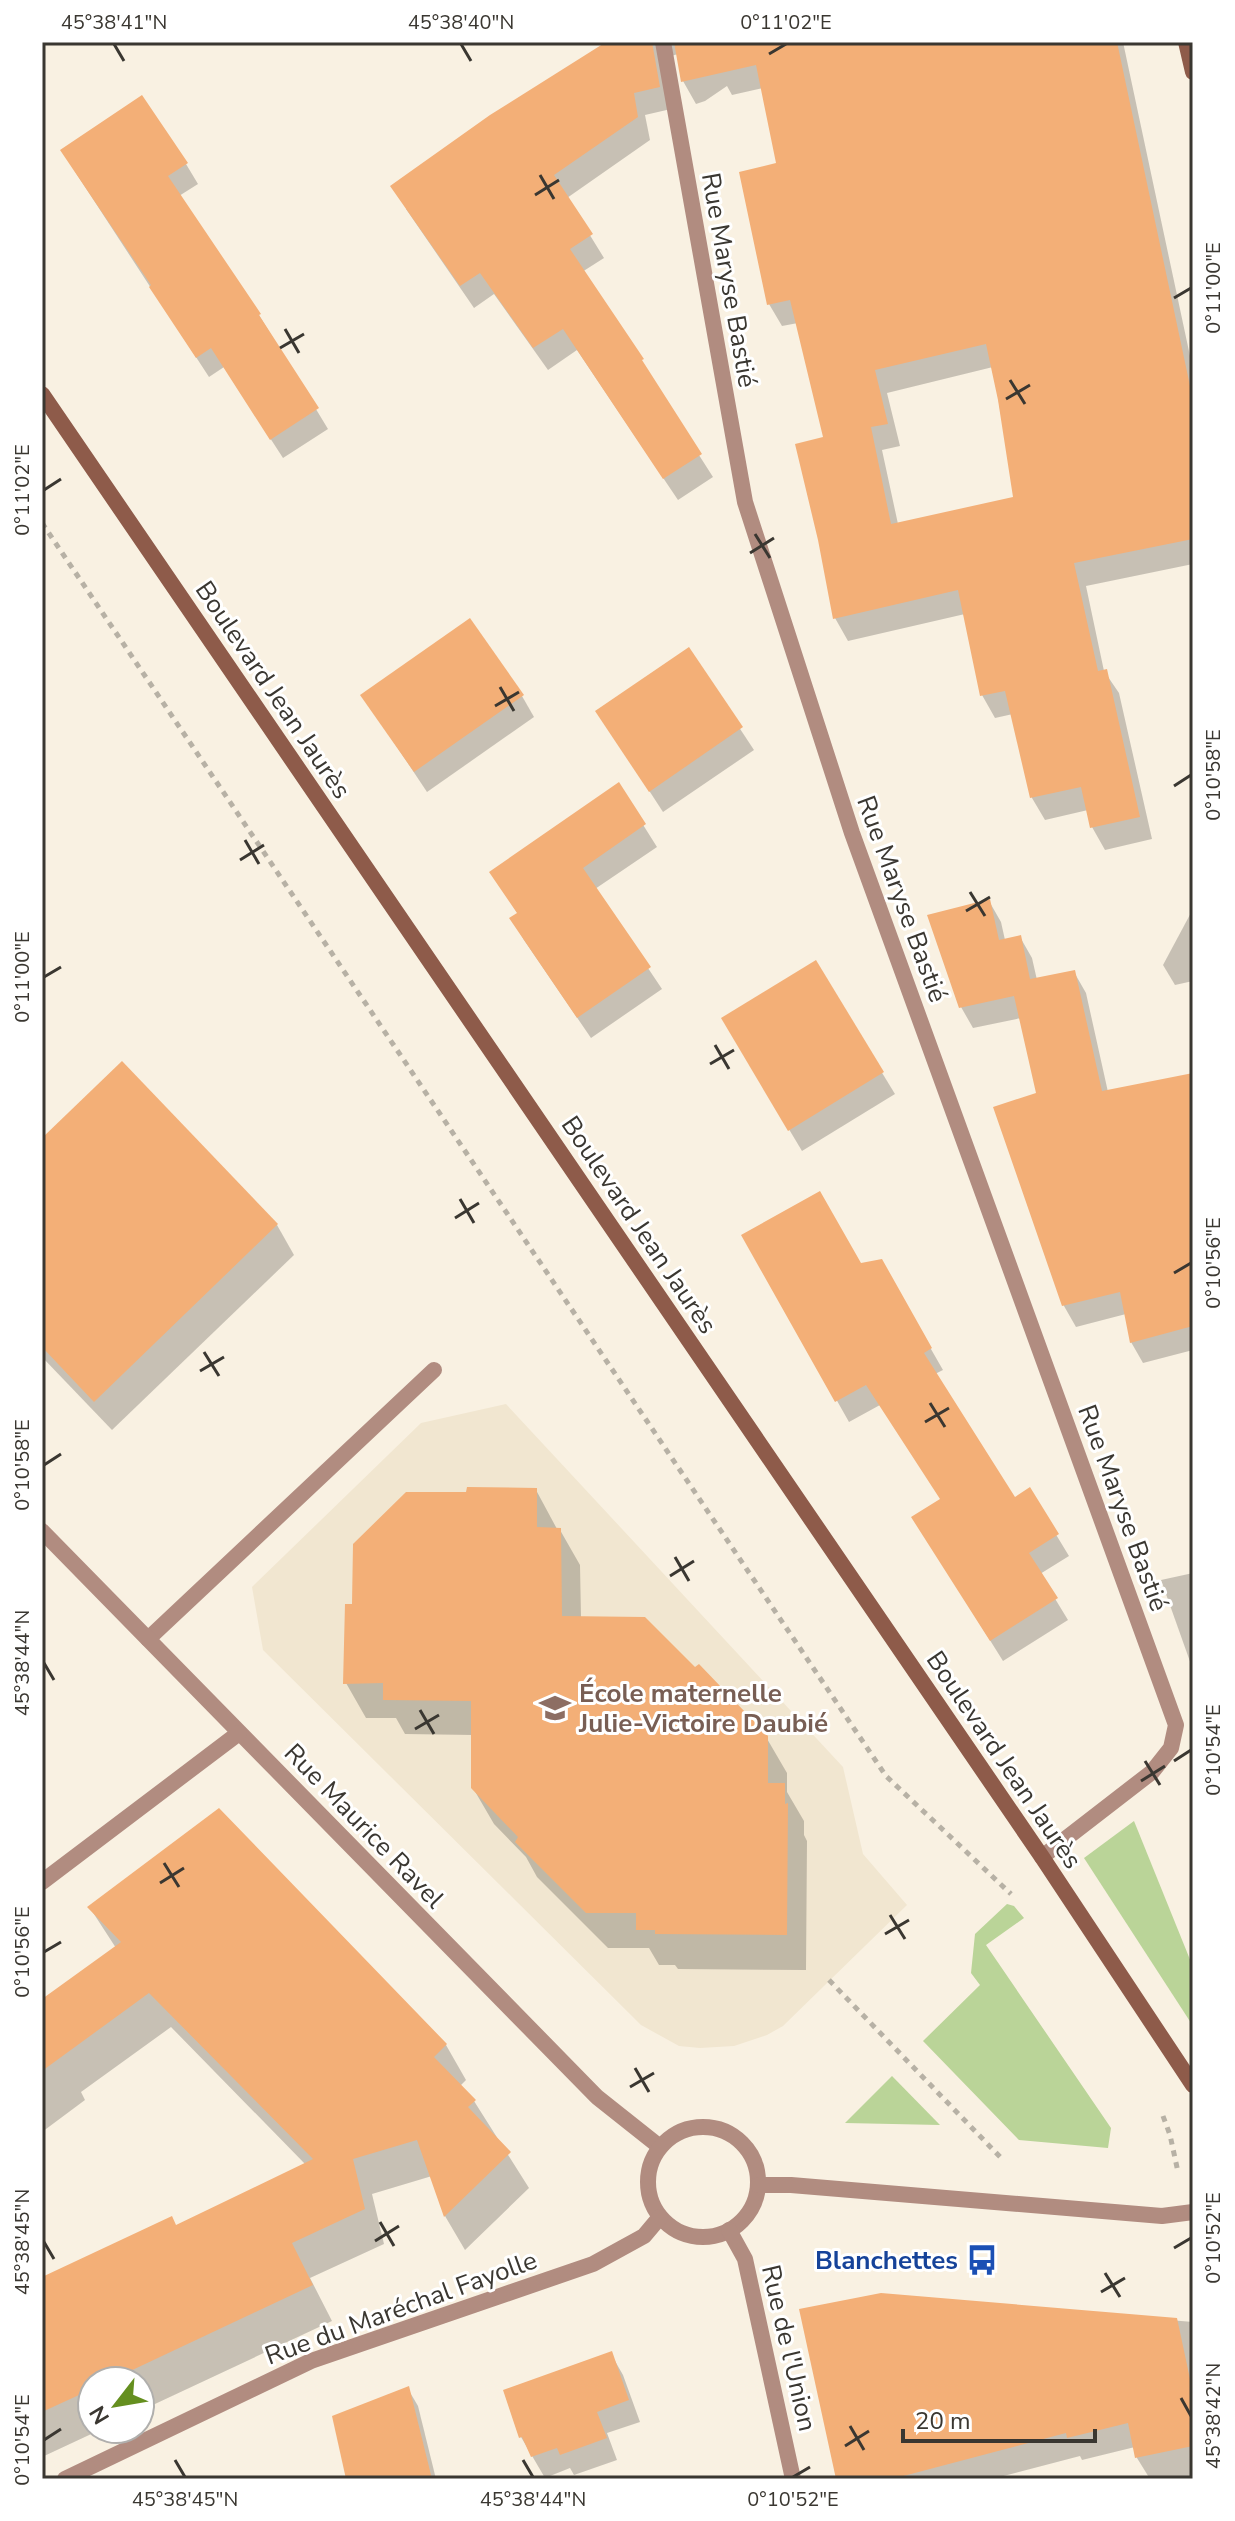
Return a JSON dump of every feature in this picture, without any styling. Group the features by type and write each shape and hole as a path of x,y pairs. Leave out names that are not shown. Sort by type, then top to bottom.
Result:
{"street":[{"name":"Rue Maryse Bastié","path":"663,42 745,502 852,833 1176,1725 1171,1748 1152,1772 1042,1857"},
{"path":"1186,42 1193,72"},
{"name":"Boulevard Jean Jaurès","path":"42,394 1042,1857 1193,2085"},
{"path":"148,1639 434,1370"},
{"name":"Rue Maurice Ravel","path":"42,1531 597,2097 660,2147"},
{"path":"42,1882 239,1733"},
{"path":"699,2126 729,2133 741,2142 756,2169 758,2185 754,2203 744,2219 729,2230 712,2236 693,2236 675,2229 660,2217 648,2182 650,2163 660,2147 684,2130 699,2126"},
{"path":"758,2185 791,2185 1162,2216 1189,2212"},
{"name":"Rue du Maréchal Fayolle","path":"65,2479 311,2361 593,2264 644,2236 660,2217"},
{"name":"Rue de l'Union","path":"729,2230 745,2259 793,2479"}],"path":[{"path":"42,523 886,1776 1018,1901"},
{"path":"829,1980 1049,2208"},
{"path":"1159,2107 1170,2135 1189,2212"}],"shaded area":[{"name":"École maternelle Julie-Victoire Daubié","path":"506,1404 843,1767 863,1854 907,1905 783,2026 767,2035 734,2046 700,2048 679,2046 641,2025 263,1650 252,1587 421,1423"}],"green space":[{"path":"1134,1821 1193,1967 1193,2026 1084,1858"},
{"path":"1007,1904 1014,1906 1024,1918 986,1945 1111,2128 1108,2148 1019,2140 923,2041 980,1985 971,1973 975,1934"},
{"path":"892,2076 940,2125 845,2123"}],"building":[{"path":"606,42 652,42 660,87 634,93 638,117 554,175 593,234 570,249 644,359 702,454 663,479 563,329 533,348 480,273 460,286 390,186 490,115"},
{"path":"674,42 1117,42 1193,400 1193,539 1074,563 1098,671 1107,669 1140,817 1090,828 1081,787 1030,798 1005,691 980,696 958,590 833,619 795,444 823,437 790,300 767,305 739,172 776,163 756,65 681,82","holes":["986,344 1013,497 891,524 871,427 888,424 875,370"]},
{"path":"142,95 188,163 168,176 261,314 319,408 270,440 211,348 196,358 60,150"},
{"path":"470,618 524,695 414,772 360,695"},
{"path":"689,647 743,727 649,792 595,711"},
{"path":"619,782 646,824 583,868 651,967 577,1018 509,918 517,913 489,872"},
{"path":"990,899 999,940 1021,935 1030,979 1075,970 1102,1091 1193,1073 1193,1326 1130,1343 1120,1292 1062,1306 993,1107 1036,1093 1014,996 959,1008 927,915"},
{"path":"816,960 884,1072 788,1131 721,1018"},
{"path":"122,1061 278,1224 94,1402 42,1347 42,1138"},
{"path":"820,1191 861,1263 882,1259 932,1348 924,1353 1015,1497 1030,1487 1059,1534 1029,1553 1058,1598 990,1641 911,1517 940,1499 866,1385 835,1402 741,1235"},
{"path":"467,1487 537,1488 537,1527 561,1528 562,1616 645,1617 695,1667 699,1664 768,1736 768,1783 785,1783 785,1804 788,1803 787,1935 655,1934 655,1930 636,1930 636,1913 586,1913 515,1842 518,1837 471,1788 471,1701 383,1700 383,1683 343,1684 345,1604 352,1604 353,1544 406,1492 466,1492"},
{"path":"219,1808 447,2044 434,2057 476,2100 468,2107 511,2152 444,2217 417,2140 353,2159 365,2209 292,2243 313,2285 143,2365 76,2365 76,2396 42,2412 42,2277 172,2216 176,2225 313,2159 149,1993 42,2071 42,1999 121,1942 87,1907"},
{"path":"881,2293 1177,2318 1193,2393 1193,2446 1135,2458 1128,2423 1067,2438 1066,2433 892,2479 836,2479 799,2309"},
{"path":"612,2351 629,2400 597,2412 607,2438 560,2455 557,2448 531,2457 522,2437 519,2438 503,2390"},
{"path":"409,2386 432,2479 346,2479 332,2416"}],"place":[{"name":"École maternelle Julie-Victoire Daubié","path":"555,1708"},
{"name":"Blanchettes","path":"982,2260"}]}
